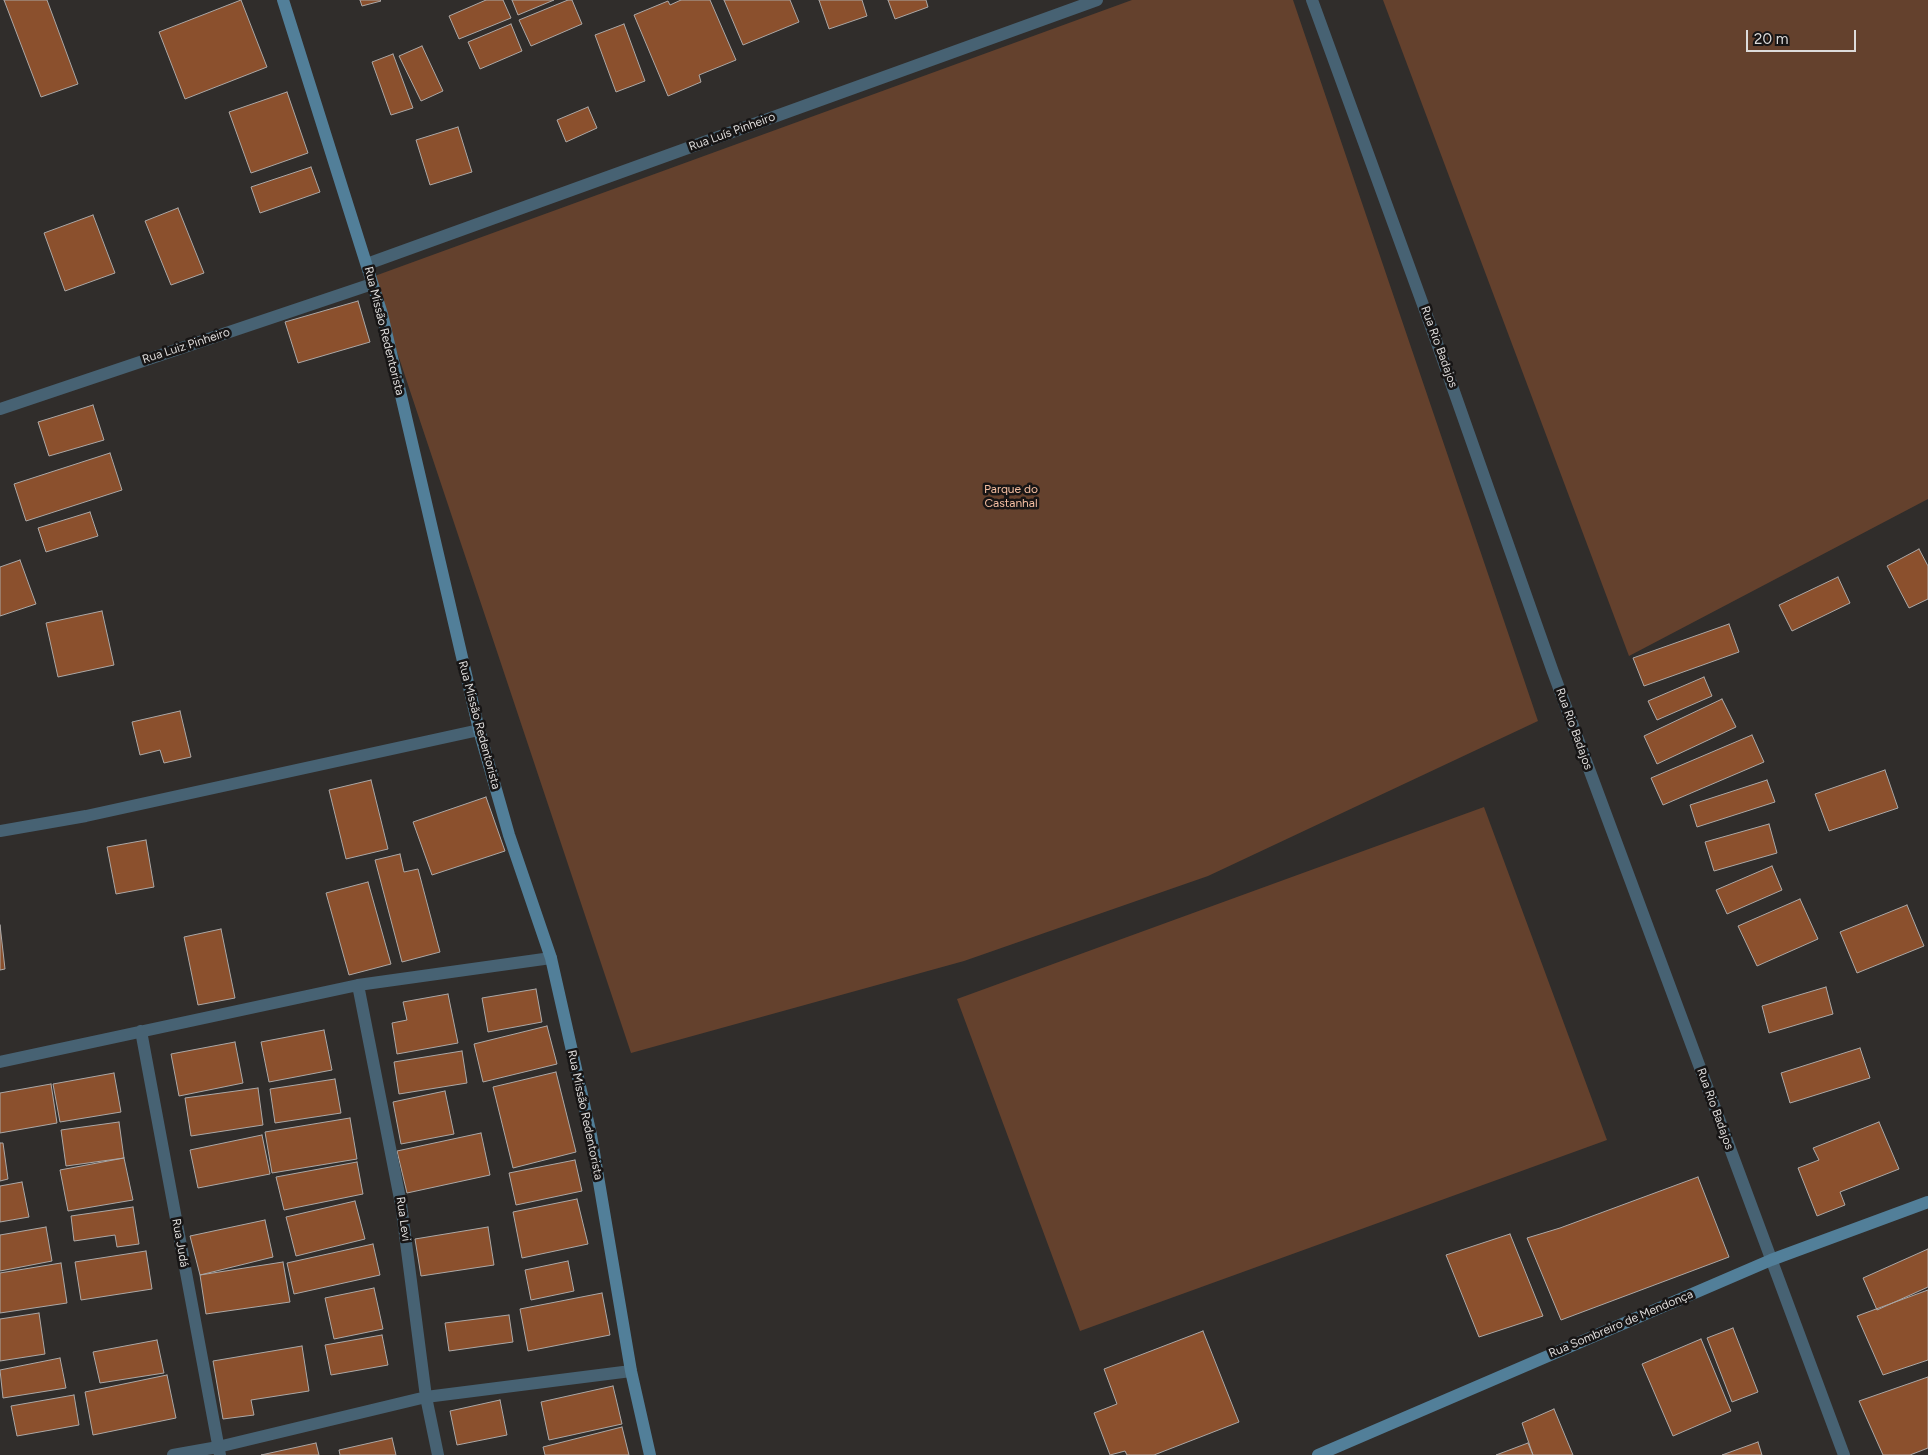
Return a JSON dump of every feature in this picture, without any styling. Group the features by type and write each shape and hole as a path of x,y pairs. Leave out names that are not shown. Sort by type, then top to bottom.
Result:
{"street":[{"name":"Rua Missão Redentorista","path":"283,0 382,314 479,730 509,835 551,958 591,1135 631,1371 650,1455"},
{"name":"Rua Luís Pinheiro","path":"367,264 1097,0"},
{"name":"Rua Rio Badajos","path":"1312,0 1438,346 1553,672 1844,1455"},
{"name":"Rua Luiz Pinheiro","path":"0,409 372,284"},
{"path":"0,831 86,816 479,730"},
{"path":"0,1062 358,985 551,958"},
{"name":"Rua Levi","path":"358,985 401,1204 426,1397 438,1455"},
{"name":"Rua Judá","path":"141,1031 219,1451"},
{"name":"Rua Sombreiro de Mendonça","path":"1318,1455 1771,1260 1928,1202"},
{"path":"173,1455 219,1451 426,1397 631,1371"}],"green space":[{"name":"Parque do Castanhal","path":"1132,0 1293,0 1538,721 1208,876 964,961 631,1053 372,277"},
{"path":"1383,0 1928,0 1928,499 1629,656"},
{"path":"1484,807 1607,1140 1080,1331 957,999"}],"building":[{"path":"4,0 47,0 78,84 41,97"},
{"path":"241,0 267,67 185,99 159,32"},
{"path":"360,0 380,0 381,1 362,6"},
{"path":"486,0 503,0 511,18 459,39 449,16"},
{"path":"512,0 554,0 518,15"},
{"path":"572,0 582,24 531,46 519,20"},
{"path":"681,0 710,0 736,60 699,75 701,82 668,96 634,15 668,1 670,5"},
{"path":"724,0 790,0 799,22 743,45"},
{"path":"819,0 862,0 867,16 829,29"},
{"path":"888,0 926,0 928,7 895,19"},
{"path":"511,24 522,51 480,69 468,42"},
{"path":"624,24 645,81 616,92 595,35"},
{"path":"422,46 443,91 421,101 399,56"},
{"path":"393,54 413,108 391,115 372,62"},
{"path":"287,92 308,153 251,173 229,112"},
{"path":"588,107 597,128 566,142 557,120"},
{"path":"458,127 472,172 430,185 416,140"},
{"path":"311,167 320,192 260,213 251,187"},
{"path":"178,208 204,273 171,285 145,221"},
{"path":"93,215 115,273 65,291 44,233"},
{"path":"358,301 370,342 298,363 285,322"},
{"path":"93,405 104,440 49,456 38,422"},
{"path":"110,453 122,490 26,521 14,484"},
{"path":"90,512 98,536 46,552 38,528"},
{"path":"1919,549 1928,566 1928,599 1909,608 1887,566"},
{"path":"20,560 36,604 0,616 0,567"},
{"path":"1838,577 1850,603 1792,631 1779,605"},
{"path":"102,611 114,665 58,677 46,623"},
{"path":"1729,624 1739,652 1644,686 1633,658"},
{"path":"1704,677 1712,696 1657,720 1648,701"},
{"path":"1722,699 1736,727 1657,764 1644,736"},
{"path":"180,711 191,757 164,763 160,750 140,755 132,722"},
{"path":"1752,735 1764,762 1663,805 1651,778"},
{"path":"1885,770 1898,808 1829,831 1815,794"},
{"path":"371,780 388,849 346,859 329,790"},
{"path":"1767,780 1775,802 1697,827 1690,805"},
{"path":"486,797 505,851 432,875 413,822"},
{"path":"1769,824 1777,853 1714,871 1705,842"},
{"path":"146,840 154,887 116,894 107,847"},
{"path":"400,854 404,872 418,869 440,952 402,962 375,860"},
{"path":"1772,866 1782,890 1727,914 1716,890"},
{"path":"368,882 391,964 349,975 326,893"},
{"path":"1800,899 1818,939 1757,966 1738,926"},
{"path":"1907,905 1924,946 1857,973 1840,932"},
{"path":"0,925 5,969 0,970"},
{"path":"221,929 235,998 198,1005 184,937"},
{"path":"1826,987 1833,1014 1769,1033 1762,1006"},
{"path":"536,989 542,1022 488,1032 482,998"},
{"path":"448,994 458,1043 397,1054 392,1023 407,1020 403,1002"},
{"path":"547,1026 557,1064 483,1082 474,1044"},
{"path":"324,1030 332,1070 269,1082 261,1042"},
{"path":"235,1042 243,1083 179,1096 171,1054"},
{"path":"1860,1048 1870,1078 1790,1103 1781,1073"},
{"path":"462,1051 467,1083 399,1094 394,1062"},
{"path":"556,1072 576,1152 513,1168 493,1087"},
{"path":"114,1073 121,1112 60,1122 53,1084"},
{"path":"335,1079 341,1113 275,1123 270,1089"},
{"path":"51,1084 57,1123 0,1133 0,1093"},
{"path":"258,1088 263,1125 191,1136 185,1098"},
{"path":"445,1091 454,1134 401,1144 393,1102"},
{"path":"350,1118 357,1159 272,1173 265,1132"},
{"path":"119,1122 124,1158 66,1166 61,1130"},
{"path":"1879,1122 1899,1169 1840,1192 1845,1205 1817,1216 1798,1168 1819,1160 1813,1148"},
{"path":"481,1133 490,1175 407,1193 397,1151"},
{"path":"262,1135 270,1174 198,1188 190,1150"},
{"path":"0,1143 3,1143 8,1179 0,1181"},
{"path":"124,1158 133,1200 68,1211 60,1170"},
{"path":"575,1160 582,1191 516,1205 509,1173"},
{"path":"357,1162 363,1194 284,1210 276,1177"},
{"path":"1698,1177 1729,1257 1561,1320 1527,1238 1560,1228"},
{"path":"22,1182 29,1217 0,1222 0,1186"},
{"path":"577,1199 588,1244 522,1258 513,1212"},
{"path":"355,1201 365,1239 296,1256 286,1217"},
{"path":"133,1207 139,1244 117,1247 115,1235 74,1241 71,1216"},
{"path":"265,1220 273,1257 200,1275 190,1236"},
{"path":"46,1227 52,1261 0,1271 0,1235"},
{"path":"488,1227 494,1265 421,1276 415,1239"},
{"path":"1510,1234 1543,1316 1479,1337 1446,1255"},
{"path":"373,1244 380,1275 294,1294 287,1263"},
{"path":"1928,1249 1928,1287 1877,1310 1863,1278"},
{"path":"146,1251 152,1289 81,1300 75,1262"},
{"path":"568,1261 574,1291 531,1300 525,1270"},
{"path":"283,1262 290,1302 206,1314 200,1275"},
{"path":"61,1263 67,1303 0,1313 0,1273"},
{"path":"374,1288 383,1329 334,1339 325,1298"},
{"path":"1928,1290 1928,1360 1883,1375 1857,1316"},
{"path":"602,1293 610,1335 528,1351 520,1309"},
{"path":"39,1313 45,1354 0,1361 0,1319"},
{"path":"509,1315 513,1342 449,1351 445,1323"},
{"path":"1733,1328 1758,1392 1732,1402 1707,1338"},
{"path":"1203,1331 1239,1422 1154,1455 1127,1455 1125,1451 1110,1455 1094,1413 1117,1404 1104,1369"},
{"path":"382,1335 388,1365 331,1375 325,1345"},
{"path":"1701,1339 1731,1411 1673,1436 1642,1364"},
{"path":"157,1340 164,1373 100,1383 93,1352"},
{"path":"302,1346 309,1391 251,1400 254,1415 223,1419 213,1361"},
{"path":"60,1358 66,1388 3,1398 0,1370"},
{"path":"167,1375 176,1418 93,1435 85,1392"},
{"path":"1928,1377 1928,1448 1910,1455 1883,1455 1859,1401"},
{"path":"613,1386 622,1424 549,1440 541,1402"},
{"path":"74,1395 79,1425 17,1436 11,1406"},
{"path":"500,1400 507,1435 457,1445 450,1411"},
{"path":"1554,1409 1573,1455 1533,1455 1522,1423"},
{"path":"622,1427 629,1455 545,1455 543,1447"},
{"path":"392,1438 396,1455 340,1455 339,1450"},
{"path":"1758,1442 1762,1455 1722,1455"},
{"path":"316,1443 319,1455 261,1455"},
{"path":"1528,1443 1533,1455 1496,1455"}]}
